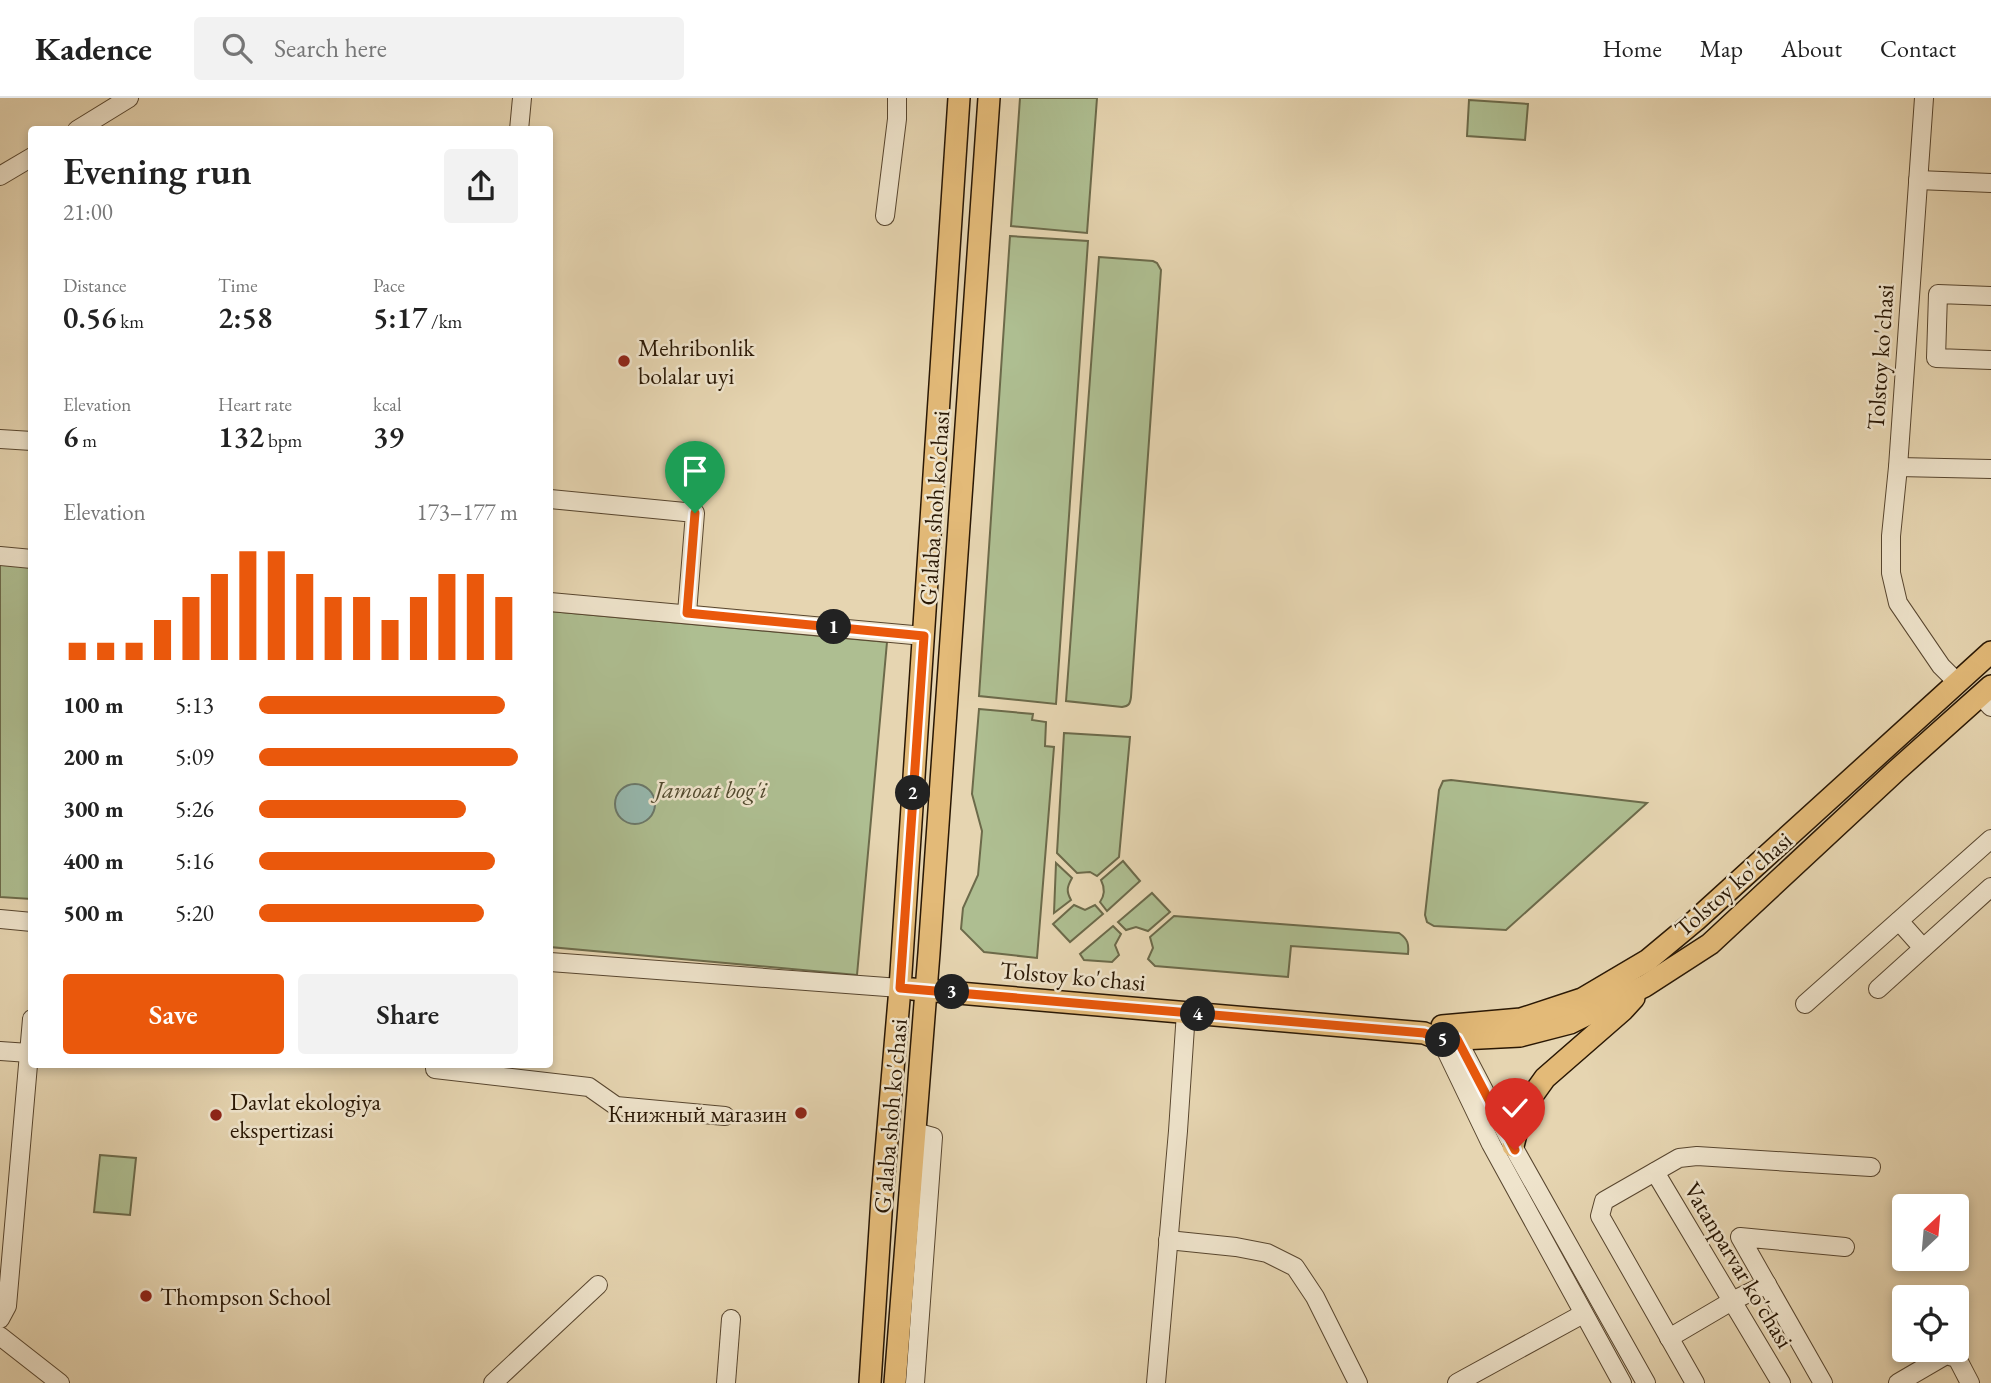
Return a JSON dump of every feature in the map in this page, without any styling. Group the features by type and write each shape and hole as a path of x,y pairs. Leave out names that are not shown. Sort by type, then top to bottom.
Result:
{"main road":[{"name":"G'alaba shoh ko'chasi","path":"870,1383 900,988 959,98"},
{"name":"G'alaba shoh ko'chasi","path":"895,1383 926,990 989,98"},
{"name":"Tolstoy ko'chasi","path":"1444,1033 1521,1019 1582,999 1648,960 1696,920 1991,652"},
{"name":"Tolstoy ko'chasi","path":"900,988 1384,1031 1520,1036 1570,1023 1645,986 1710,944 1897,770 1987,696"},
{"path":"1513,1146 1522,1110 1545,1078 1623,1010 1645,986"}],"street":[{"path":"84,126 130,98"},
{"path":"520,126 523,98"},
{"path":"886,216 897,98"},
{"name":"Tolstoy ko'chasi","path":"1924,98 1891,536 1891,573 1898,603 1941,666 1957,682"},
{"path":"0,176 28,159"},
{"path":"1919,180 1991,183"},
{"path":"1991,296 1938,294 1936,358 1991,360"},
{"path":"0,439 28,442"},
{"path":"1898,467 1991,469"},
{"path":"553,499 695,513 687,613"},
{"path":"0,556 28,559"},
{"path":"553,602 924,636"},
{"path":"1805,1004 1991,839"},
{"path":"1878,989 1991,887"},
{"path":"0,919 28,922"},
{"path":"1899,920 1923,948"},
{"name":"Tolstoy ko'chasi","path":"553,962 900,988"},
{"path":"1156,1383 1186,1012"},
{"path":"1444,1033 1513,1146 1646,1383"},
{"path":"1444,1033 1491,1144 1622,1383"},
{"path":"0,1051 28,1053"},
{"path":"0,1319 7,1306 8,1203 28,1060"},
{"path":"435,1068 589,1087 616,1106 725,1116"},
{"path":"915,1132 933,1137 915,1383"},
{"path":"1695,1383 1600,1216 1604,1201 1679,1158 1696,1156 1871,1167"},
{"name":"Vatanparvar ko'chasi","path":"1655,1171 1781,1383"},
{"path":"1823,1383 1740,1237 1845,1247"},
{"path":"1168,1240 1266,1253 1295,1267 1315,1297 1358,1383"},
{"path":"1669,1338 1767,1284"},
{"path":"493,1383 598,1285"},
{"path":"1457,1383 1583,1314"},
{"path":"726,1383 731,1319"},
{"path":"0,1336 60,1383"},
{"path":"1898,1383 1946,1355 1957,1358 1970,1383"}],"green space":[{"path":"1020,98 1097,98 1087,233 1011,226"},
{"path":"1469,100 1528,104 1525,140 1467,136"},
{"path":"1010,236 1088,241 1056,704 979,696"},
{"path":"1099,257 1153,261 1161,270 1131,697 1129,704 1122,707 1066,701"},
{"path":"0,561 28,564 28,899 0,897"},
{"name":"Jamoat bog'i","path":"553,611 887,642 857,975 553,947"},
{"path":"979,709 1033,714 1032,720 1046,722 1045,746 1054,747 1037,958 984,952 961,929 963,908 978,875 982,831 972,794"},
{"path":"1064,733 1130,737 1119,857 1097,876 1090,872 1077,873 1057,853"},
{"path":"1443,781 1647,803 1506,930 1434,926 1427,922 1425,915 1439,790"},
{"path":"1123,861 1140,881 1107,911 1100,902 1104,891 1101,880"},
{"path":"1056,863 1072,878 1068,889 1071,900 1054,913"},
{"path":"1152,893 1170,912 1148,931 1136,927 1126,930 1118,922"},
{"path":"1074,905 1085,910 1095,905 1103,914 1070,942 1053,924"},
{"path":"1174,916 1399,933 1407,942 1408,954 1291,946 1288,977 1155,966 1148,959 1153,948 1150,937"},
{"path":"1113,926 1121,934 1115,945 1119,955 1112,962 1084,960 1080,954"},
{"path":"100,1155 136,1158 130,1215 94,1212"}],"water":[{"path":"635,784 649,790 655,804 649,818 635,824 621,818 615,804 621,790"}],"place":[{"name":"Mehribonlik bolalar uyi","path":"624,361"},
{"name":"Книжный магазин","path":"801,1113"},
{"name":"Davlat ekologiya ekspertizasi","path":"216,1115"},
{"name":"Thompson School","path":"146,1296"}],"route":[{"path":"695,513 687,613 924,636 900,988 1424,1033 1441,1040 1457,1039 1515,1150"}]}
